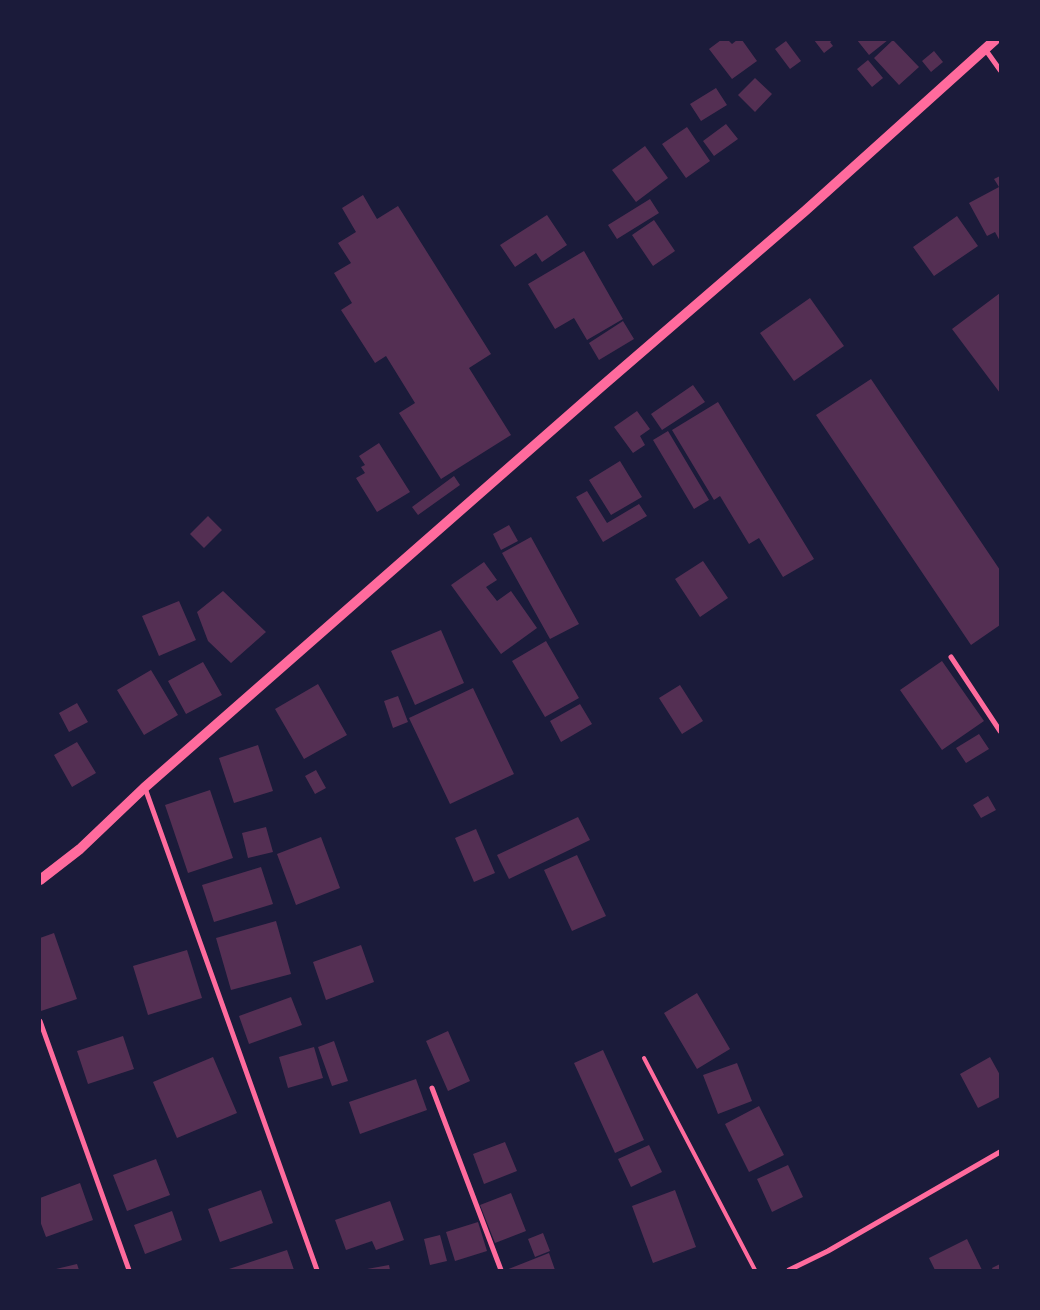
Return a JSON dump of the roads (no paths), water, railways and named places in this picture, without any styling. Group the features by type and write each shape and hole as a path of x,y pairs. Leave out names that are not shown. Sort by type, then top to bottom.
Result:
{"main road":[{"path":"40,880 80,849 144,788 601,387 805,211 995,40"}],"street":[{"path":"985,49 1000,70"},
{"path":"951,657 1000,731"},
{"path":"144,788 317,1270"},
{"path":"40,1021 129,1270"},
{"path":"432,1088 501,1270"},
{"path":"789,1270 828,1251 1000,1152"}],"lane":[{"path":"644,1058 755,1270"}]}
